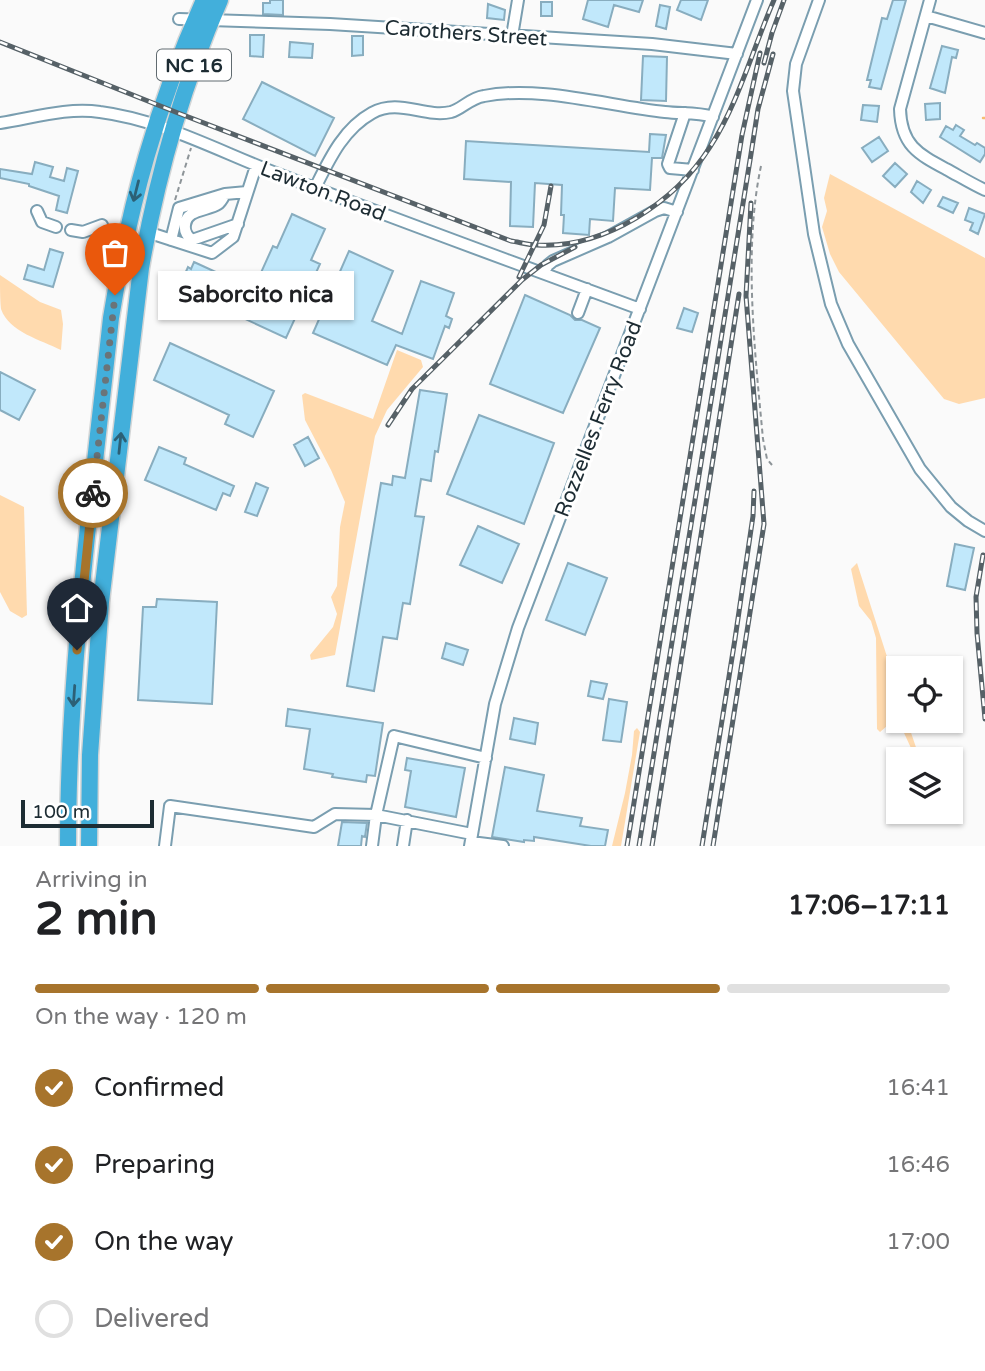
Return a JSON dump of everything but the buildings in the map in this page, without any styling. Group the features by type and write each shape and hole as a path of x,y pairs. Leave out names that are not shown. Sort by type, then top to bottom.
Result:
{"highway":[{"name":"NC 16","path":"68,846 68,776 81,600 111,318 127,229 154,125 204,0"},
{"name":"NC 16","path":"89,846 90,778 101,602 129,358 147,232 173,132 195,19 220,0"},
{"path":"68,776 90,778"}],"street":[{"path":"512,36 518,0"},
{"name":"Rozzelles Ferry Road","path":"471,841 495,704 514,640 757,0"},
{"path":"819,0 796,64 793,92 814,234 831,304 848,344 920,469 951,507 985,531"},
{"path":"930,0 900,109 903,132 921,156 985,190"},
{"path":"926,16 985,33"},
{"name":"Carothers Street","path":"195,19 330,24 652,44 737,54"},
{"path":"315,188 341,140 359,121 384,107 450,112 470,100 486,95 550,94 667,113 697,113 713,117"},
{"name":"Lawton Road","path":"0,123 90,111 154,125 256,166 640,309"},
{"path":"685,113 668,164 670,168 693,170"},
{"path":"147,232 212,253 233,237 256,166"},
{"path":"171,240 179,208 225,194 247,192"},
{"path":"225,194 219,203 188,216 184,229 192,240 238,224"},
{"path":"543,273 553,261 608,237 655,211 664,208 677,212"},
{"path":"37,212 42,222 56,227"},
{"path":"71,230 83,232 103,225"},
{"path":"578,313 587,289"},
{"path":"372,846 376,814 394,736 486,758"},
{"path":"166,846 170,806 314,827 335,814 376,814 407,820 471,841 503,846"},
{"path":"403,846 407,820"}],"path":[{"path":"174,203 193,140"},
{"path":"761,166 756,195 752,305 763,439 767,459 772,465"}],"shaded area":[{"path":"830,174 985,258 985,398 959,404 944,399 839,272 822,227 827,211 824,198"},
{"path":"0,275 40,302 61,310 61,350 26,334 5,317 1,309"},
{"path":"397,350 421,360 423,367 387,410 375,436 335,655 311,660 310,655 333,627 337,614 331,597 337,586 340,527 345,502 305,420 302,395 305,393 373,419"},
{"path":"0,495 24,507 27,615 22,618 10,611 0,592"},
{"path":"857,563 887,656 886,727 880,732 877,729 876,638 871,621 859,606 851,569"},
{"path":"637,728 640,732 621,846 612,846 625,793 634,731"},
{"path":"904,733 911,733 916,747 910,747"}],"railway":[{"path":"0,42 511,241 534,245 563,244 588,239 636,218 678,186 695,167 710,147 729,112 774,0"},
{"path":"764,63 784,0"},
{"path":"627,846 742,135 760,53"},
{"path":"639,846 758,109 773,54"},
{"path":"519,277 544,225 551,186"},
{"path":"713,846 764,524 746,296 751,203"},
{"path":"388,425 412,389 522,280 541,265 575,247"},
{"path":"652,846 739,294"},
{"path":"702,846 735,639 753,516 754,491"},
{"path":"983,555 976,597 985,719"}],"way so far":[{"path":"93,493 115,295"}],"place":[{"name":"Saborcito nica","path":"115,295"}],"route":[{"path":"77,650 93,493"}]}
